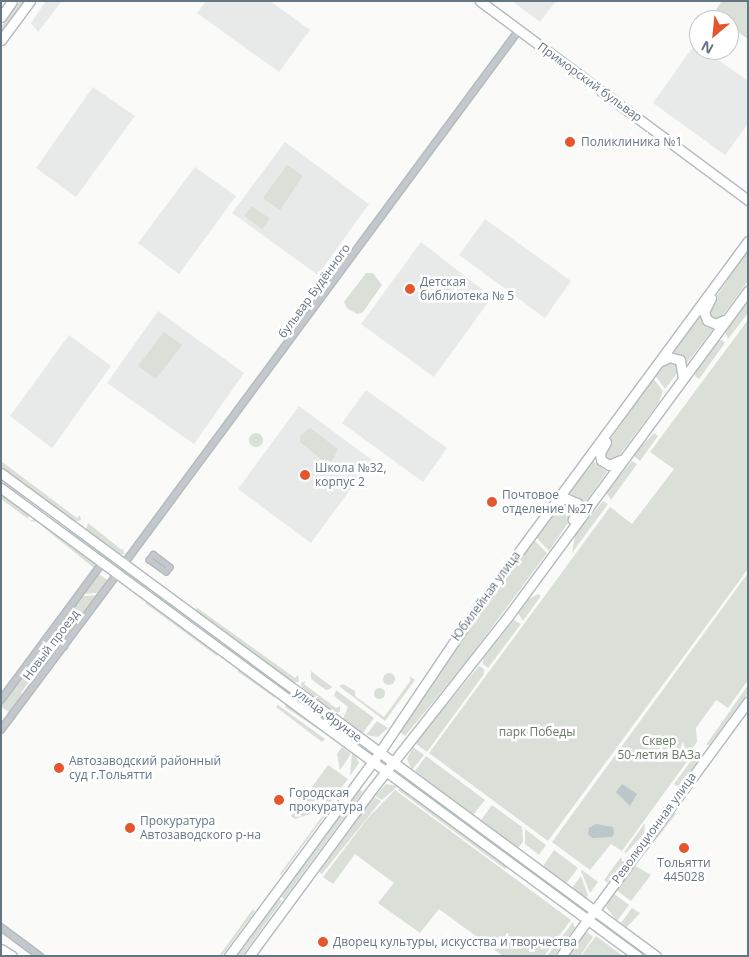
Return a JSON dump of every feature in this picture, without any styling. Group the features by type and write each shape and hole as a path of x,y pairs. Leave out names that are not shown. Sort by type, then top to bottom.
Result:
{"main road":[{"path":"1,16 12,1"},
{"path":"1,40 30,1"},
{"name":"Приморский бульвар","path":"480,1 748,200"},
{"path":"488,1 748,192"},
{"name":"Юбилейная улица","path":"229,956 379,753 470,618 620,418 725,269 748,240"},
{"path":"725,269 719,287 704,312 711,324 716,324 729,315"},
{"path":"249,956 392,762 560,546 748,290"},
{"path":"657,364 670,357 677,358 682,363 683,378"},
{"path":"620,418 599,457 609,465 623,459"},
{"name":"улица Фрунзе","path":"1,473 656,956"},
{"name":"улица Фрунзе","path":"1,488 637,956"},
{"path":"554,504 569,498 579,507 578,512 564,533 560,546"},
{"path":"62,532 68,523"},
{"path":"196,630 202,622"},
{"name":"Революционная улица","path":"561,956 748,701"},
{"path":"1,949 12,956"}],"street":[{"name":"бульвар Будённого","path":"124,564 519,30"},
{"path":"153,554 170,567 166,572 149,560 153,554"},
{"name":"Новый проезд","path":"1,700 103,562"},
{"name":"Новый проезд","path":"1,730 118,573"},
{"path":"49,635 64,646"},
{"path":"1,927 40,956"}],"shaded area":[{"path":"46,1 62,1 38,32 31,23"},
{"path":"206,1 270,1 310,30 279,72 197,13"},
{"path":"512,1 556,1 540,22"},
{"path":"689,52 689,60 718,60 748,81 748,124 725,155 653,103"},
{"path":"93,87 135,116 76,197 36,168"},
{"path":"285,142 369,204 318,275 232,213"},
{"path":"195,167 236,196 179,274 138,243"},
{"path":"485,219 571,281 545,318 459,255"},
{"path":"421,242 492,297 434,377 361,324"},
{"path":"158,311 244,373 194,444 107,383"},
{"path":"69,335 111,366 52,448 10,416"},
{"path":"366,390 447,448 423,482 342,423"},
{"name":"Школа №32, корпус 2","path":"299,406 372,460 311,543 238,489"},
{"path":"622,784 637,794 630,806 616,792"},
{"path":"596,824 613,827 614,833 612,837 592,838 588,834 589,828"}],"green space":[{"path":"20,1 25,1 1,34 1,27"},
{"path":"722,1 748,1 748,39 739,33 739,10 716,10"},
{"path":"287,165 303,176 280,210 263,198"},
{"path":"252,206 270,219 262,229 244,216"},
{"path":"748,250 748,281 720,319 711,320 707,310"},
{"path":"366,273 373,273 382,285 363,312 357,314 347,308 344,302"},
{"path":"449,275 457,280 445,296 437,290"},
{"path":"748,300 748,313 728,339 725,331"},
{"path":"699,315 713,329 687,363 672,351"},
{"name":"парк Победы","path":"748,320 748,569 548,841 429,753 610,507 632,524 674,469 650,452"},
{"path":"164,332 182,345 156,379 138,366"},
{"path":"722,340 725,343 699,379 695,376 696,369 718,341"},
{"path":"677,361 678,372 665,389 655,375 665,362"},
{"path":"653,378 663,391 659,402 616,460 608,463 602,453 604,449"},
{"path":"310,428 338,449 332,461 324,461 300,442 301,435"},
{"path":"253,433 259,433 263,440 259,447 253,447 249,443 249,437"},
{"path":"654,433 658,436 640,461 634,456 635,452"},
{"path":"592,460 607,472 584,504 569,492"},
{"path":"1,461 77,518 80,515 81,520 75,522 1,468"},
{"path":"632,461 637,464 611,500 606,492"},
{"path":"1,477 63,523 63,524 1,482"},
{"path":"1,492 29,513 28,519 1,499"},
{"path":"603,501 608,504 572,553 575,535"},
{"path":"562,502 574,505 574,514 549,551 536,537"},
{"path":"36,518 95,562 94,568 37,522 30,521"},
{"path":"88,523 122,550 123,548 124,554 118,554 86,530"},
{"path":"70,527 151,588 149,591 67,531"},
{"path":"534,540 547,553 466,662 405,736 400,732 451,653"},
{"path":"97,573 109,581 100,593 82,594"},
{"name":"Сквер 50-летия ВАЗа","path":"748,573 748,680 728,708 716,700 696,728 697,742 691,750 694,752 622,851 611,844 590,870 552,842"},
{"path":"154,590 197,622 197,624 151,593"},
{"path":"538,594 541,596 523,621 518,613 529,599"},
{"path":"99,595 65,641 54,636 81,596"},
{"path":"147,599 218,653 217,656 145,603"},
{"path":"196,607 295,678 298,675 299,682 292,682 197,612"},
{"path":"514,620 521,624 488,668 483,664 483,659"},
{"path":"203,627 357,740 355,743 203,631"},
{"path":"48,639 60,647 53,657 48,656 21,693 23,697 11,713 1,707 1,703"},
{"path":"479,666 484,669 484,674 427,752 415,743"},
{"path":"241,669 274,694 275,698 237,671"},
{"path":"311,671 332,687 326,690 311,679"},
{"path":"387,673 391,673 395,679 391,685 387,685 383,681 383,677"},
{"path":"409,676 415,680 385,721 339,686 343,684 355,691 355,696 384,717 411,680"},
{"path":"306,681 304,684 336,708 340,706 340,712 334,713 302,689 301,683"},
{"path":"748,685 748,693 709,745 706,745"},
{"path":"379,687 385,693 379,699 373,693"},
{"path":"336,690 374,718 362,734 343,719 348,707 334,696"},
{"path":"286,703 324,731 324,733 285,707"},
{"path":"278,705 325,739 322,742 276,707"},
{"path":"377,721 388,728 378,737 366,735"},
{"path":"342,747 351,754 340,770 337,754"},
{"path":"413,747 424,755 412,770 407,759"},
{"path":"699,750 701,757 678,787 674,784"},
{"path":"354,752 359,763 350,776 352,754"},
{"path":"426,756 485,800 473,815 415,771"},
{"path":"328,765 348,779 325,809 295,819 291,816"},
{"path":"409,778 582,905 579,908 407,781"},
{"path":"386,784 398,786 382,800 375,796"},
{"path":"401,787 508,865 505,869 398,790"},
{"path":"359,789 363,792 284,899 280,896"},
{"path":"395,790 571,920 544,956 503,956 439,909 420,933 378,903 394,883 355,854 333,884 323,877 367,819"},
{"path":"374,797 381,801 322,874 319,872"},
{"path":"492,805 522,827 523,842 518,848 481,820"},
{"path":"673,812 676,814 647,851 647,847"},
{"path":"327,813 282,874 279,875 324,814"},
{"path":"645,823 644,834 626,853 624,852"},
{"path":"525,829 546,845 539,855 525,844"},
{"path":"554,850 578,868 566,884 543,866"},
{"path":"621,857 623,863 607,883 604,880"},
{"path":"634,865 651,875 631,901 616,890"},
{"path":"581,871 598,882 590,893"},
{"path":"581,876 588,895 586,898 572,888"},
{"path":"613,893 629,905 617,921 606,907"},
{"path":"279,899 282,901 242,956 237,956"},
{"path":"632,908 640,913 627,927 621,923"},
{"path":"253,909 255,911 222,956 219,956"},
{"path":"573,922 575,928 554,956 547,956"},
{"path":"587,932 593,937 580,956 567,956"},
{"path":"596,936 623,956 581,956"}],"place":[{"name":"Поликлиника №1","path":"570,142"},
{"name":"Детская библиотека № 5","path":"410,289"},
{"name":"Школа №32, корпус 2","path":"305,475"},
{"name":"Почтовое отделение №27","path":"492,502"},
{"name":"Автозаводский районный суд г.Тольятти","path":"59,768"},
{"name":"Городская прокуратура","path":"279,800"},
{"name":"Прокуратура Автозаводского р-на","path":"130,828"},
{"name":"Тольятти 445028","path":"684,848"},
{"name":"Дворец культуры, искусства и творчества","path":"323,942"}]}
